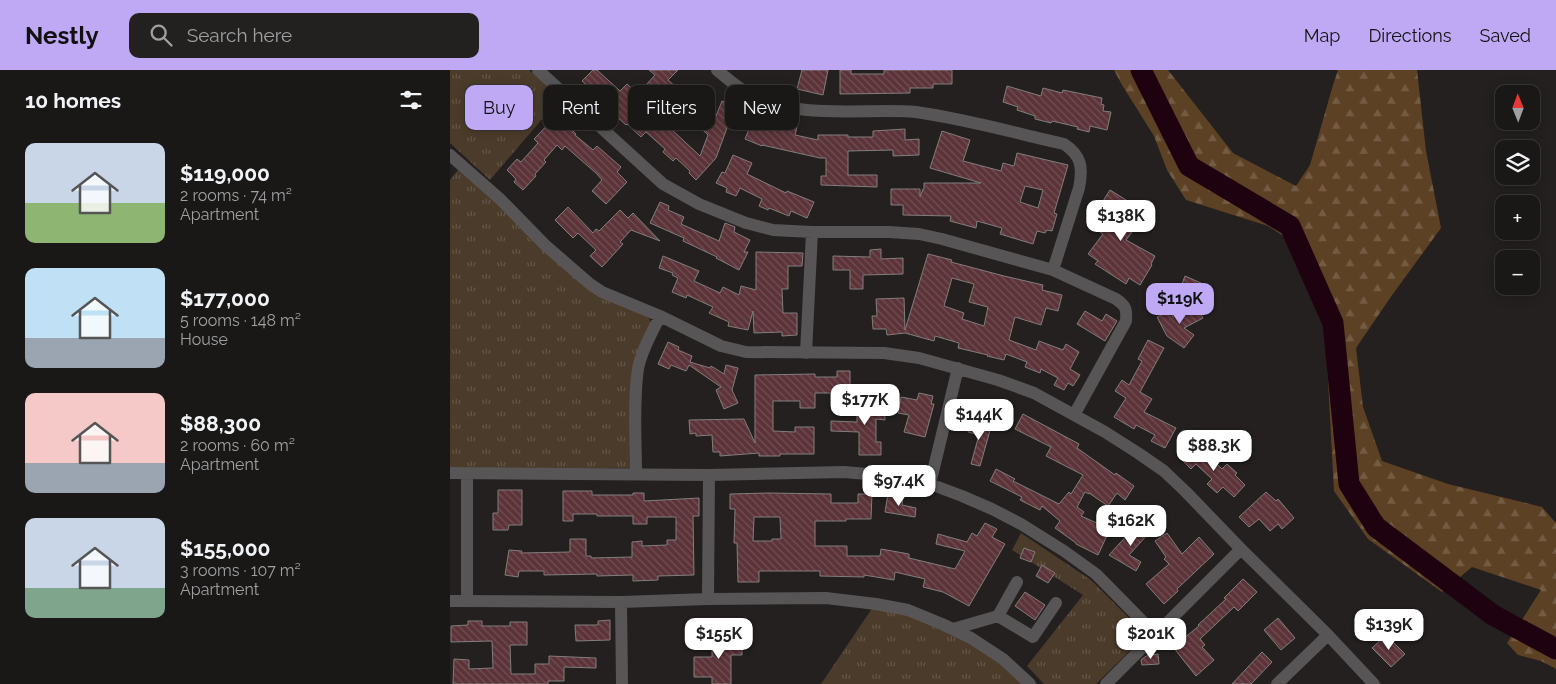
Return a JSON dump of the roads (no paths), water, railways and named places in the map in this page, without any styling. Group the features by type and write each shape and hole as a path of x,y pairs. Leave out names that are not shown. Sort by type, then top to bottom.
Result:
{"street":[{"path":"538,70 663,184 699,204 746,223 773,230 919,234 1053,270 1116,299 1125,306 1127,313 1126,321 1074,414"},
{"path":"717,70 749,94 774,104 828,110 912,112 938,115 1064,144 1073,150 1080,161 1082,174 1053,270"},
{"path":"451,159 500,199 545,245 590,284 602,292 660,316 721,346 746,352 884,353 919,358 998,380 1034,393 1074,414 1164,471 1328,635 1374,684"},
{"path":"806,353 812,232"},
{"path":"636,474 638,369 660,316"},
{"path":"930,484 958,368"},
{"path":"450,473 709,475 844,472 930,484 992,509 1021,524 1064,551 1096,574 1156,635"},
{"path":"467,474 467,601"},
{"path":"708,599 709,475"},
{"path":"1106,684 1241,549"},
{"path":"953,629 998,616 1017,582"},
{"path":"450,601 621,602 826,598 876,604 908,610 971,638 1003,659 1030,684"},
{"path":"621,602 622,684"},
{"path":"998,616 1033,637 1056,603"},
{"path":"1277,684 1328,635"}],"waterway":[{"path":"1141,70 1189,166 1290,226 1333,323 1349,484 1376,527 1493,615 1556,649"}]}
